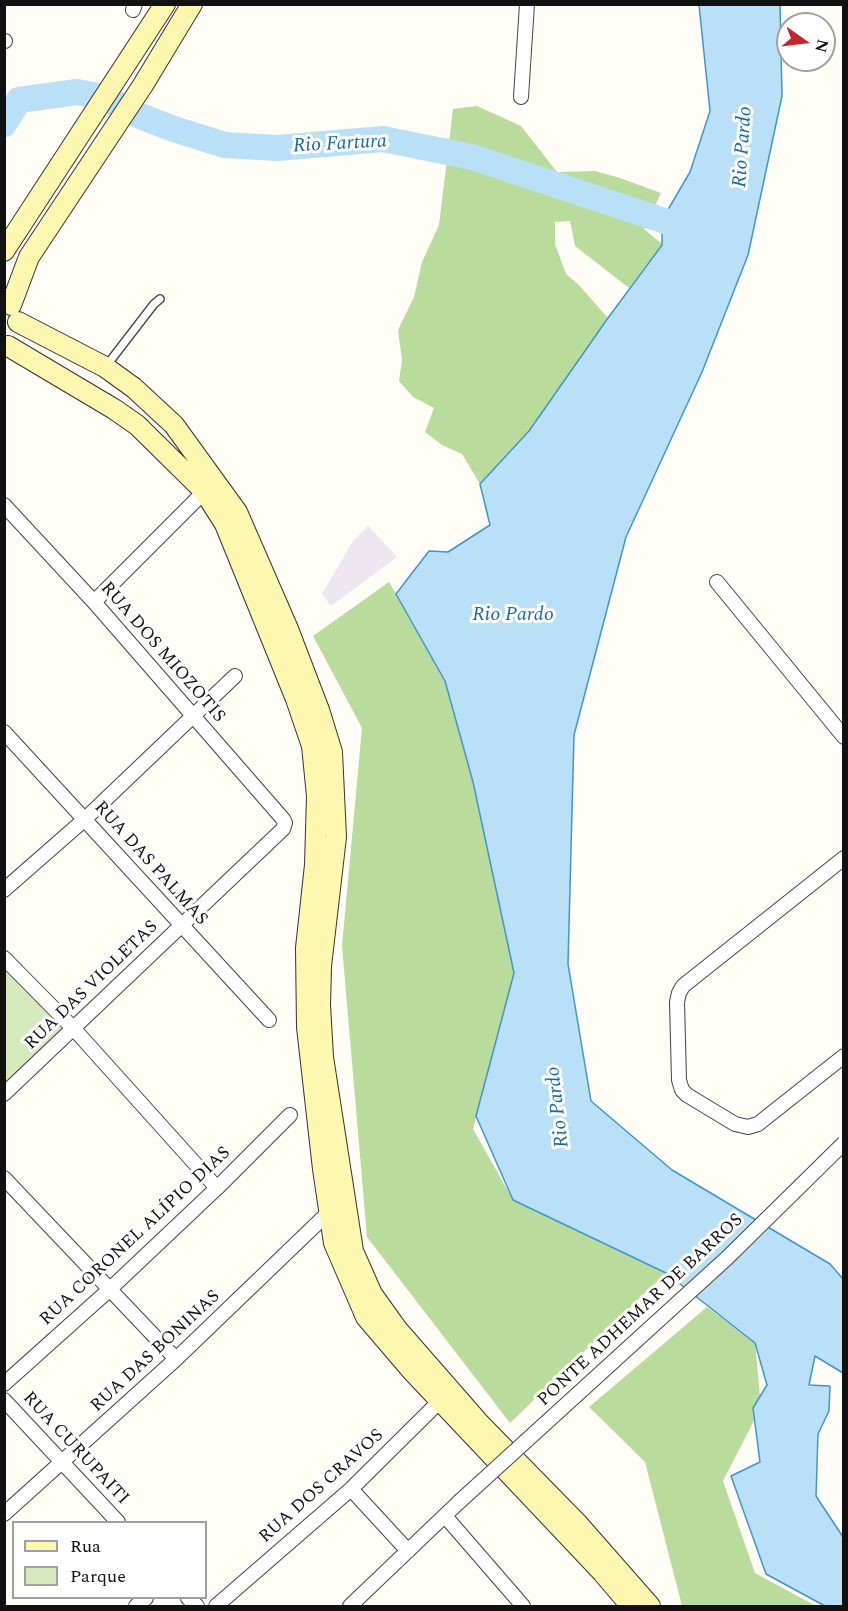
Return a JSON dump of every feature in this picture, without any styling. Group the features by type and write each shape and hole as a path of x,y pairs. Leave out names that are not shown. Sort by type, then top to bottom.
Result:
{"main road":[{"path":"4,251 165,4"},
{"path":"192,4 143,85 29,257 11,308 17,331 6,348 122,414 210,486 237,512 283,619 319,710 332,752 336,837 321,966 320,1005 323,1057 353,1251 376,1300 445,1396 631,1606"},
{"path":"11,308 105,367 134,388 174,425 210,486 296,699 312,746 317,796 315,865 306,948 307,1028 328,1213 334,1243 366,1317 578,1524 650,1606"}],"street":[{"path":"520,97 527,4"},
{"path":"94,602 210,486"},
{"name":"RUA DOS MIOZOTIS","path":"4,505 94,602 284,819 283,829"},
{"path":"717,582 843,737"},
{"path":"4,890 85,819 235,676"},
{"name":"RUA DAS PALMAS","path":"4,732 269,1020"},
{"name":"RUA DAS VIOLETAS","path":"4,1095 283,829"},
{"path":"843,858 690,980 681,989 677,1002 679,1080 682,1090 689,1097 738,1126 748,1127 761,1122 843,1056"},
{"path":"4,958 74,1029 217,1188"},
{"name":"RUA CORONEL ALÍPIO DIAS","path":"4,1383 109,1290 290,1115"},
{"name":"PONTE ADHEMAR DE BARROS","path":"350,1606 459,1502 727,1258 843,1143"},
{"path":"4,1178 176,1359"},
{"name":"RUA DAS BONINAS","path":"4,1514 176,1359 328,1213"},
{"name":"RUA DOS CRAVOS","path":"216,1606 351,1489 445,1396"},
{"name":"RUA CURUPAITI","path":"4,1400 117,1521"},
{"path":"351,1489 408,1551"},
{"path":"445,1516 523,1606"}],"lane":[{"path":"105,367 160,299"}],"shaded area":[{"path":"368,526 397,557 331,606 322,594 353,541"}],"green space":[{"path":"477,106 521,126 557,172 595,171 661,193 644,229 662,244 629,288 575,246 570,221 555,222 555,244 566,274 608,318 555,399 480,484 462,454 442,445 425,432 434,408 413,397 399,381 402,360 398,330 414,297 422,262 439,225 453,109"},
{"path":"389,582 455,698 514,973 473,1129 513,1200 666,1273 510,1423 367,1237 342,946 362,728 313,636"},
{"path":"5,958 74,1029 5,1094"},
{"path":"707,1307 755,1343 761,1407 723,1481 755,1573 816,1606 682,1606 645,1462 589,1407"}],"water":[{"name":"Rio Pardo","path":"699,5 780,5 780,12 776,12 776,72 781,72 782,96 748,255 702,372 626,537 574,735 568,964 591,1101 672,1170 830,1264 843,1279 843,1373 815,1356 809,1385 830,1386 829,1411 818,1434 816,1496 843,1537 843,1606 825,1606 766,1574 731,1476 760,1462 753,1408 767,1385 755,1343 666,1273 513,1200 476,1116 514,973 473,782 445,681 396,594 429,551 448,552 490,525 480,484 529,431 662,245 662,220 690,172 710,111"}],"waterway":[{"name":"Rio Fartura","path":"4,124 19,100 77,92 103,97 140,116 225,145 277,148 383,139 472,157 695,231"}]}
